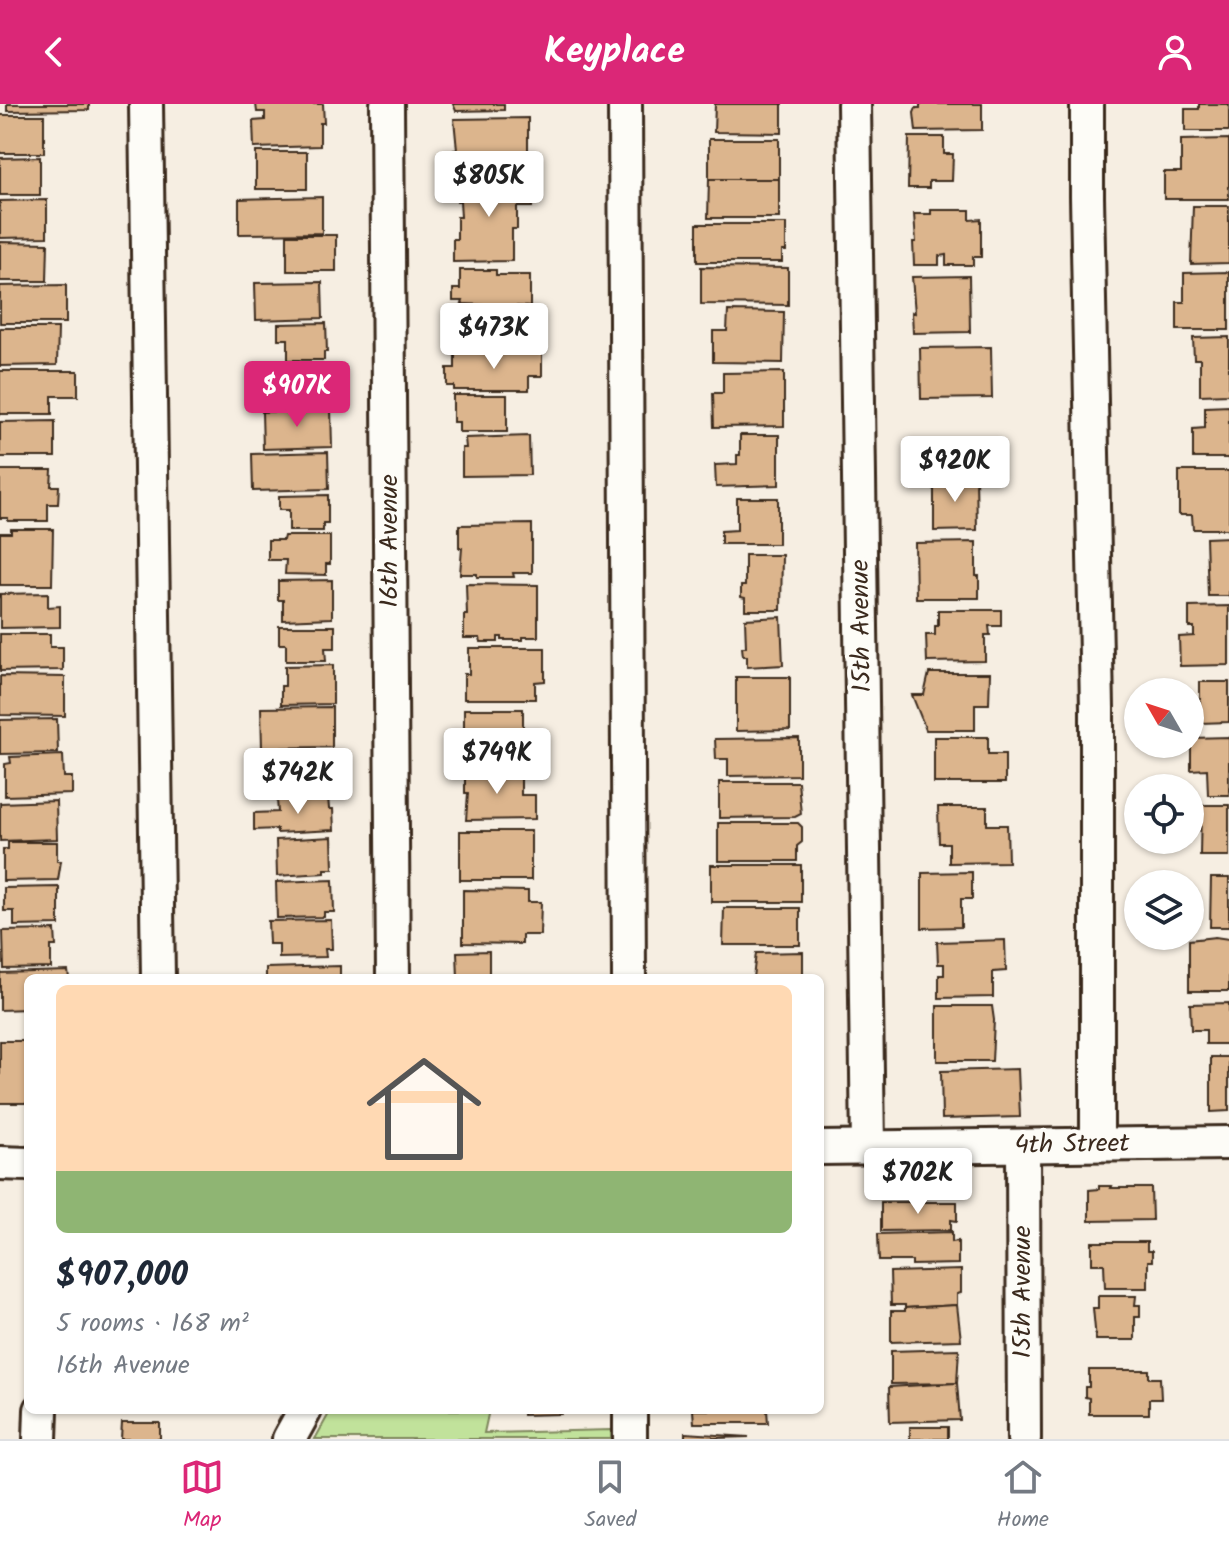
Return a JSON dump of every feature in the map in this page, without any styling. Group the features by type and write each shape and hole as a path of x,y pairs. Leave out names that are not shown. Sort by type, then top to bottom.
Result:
{"street":[{"path":"146,104 158,974"},
{"name":"16th Avenue","path":"387,104 393,974"},
{"path":"625,104 629,974"},
{"name":"15th Avenue","path":"854,104 868,1148"},
{"path":"1087,104 1097,708 1097,1143"},
{"name":"4th Street","path":"824,1148 1229,1143"},
{"name":"15th Avenue","path":"1023,1146 1024,1439"},
{"path":"0,1163 24,1164"},
{"path":"40,1439 41,1414"},
{"path":"289,1439 303,1414"},
{"path":"630,1414 630,1439"}],"green space":[{"path":"329,1414 488,1414 484,1433 611,1430 611,1439 315,1439"}],"building":[{"path":"7,104 89,104 89,110 7,111"},
{"path":"256,104 323,104 320,146 254,148 253,121 265,120 265,112 257,112"},
{"path":"453,104 504,104 504,110 456,111"},
{"path":"715,104 782,104 782,133 714,132"},
{"path":"920,104 982,104 982,130 916,131 914,113"},
{"path":"1199,104 1229,104 1229,131 1185,131 1185,109 1199,109"},
{"path":"0,115 44,115 44,153 0,153"},
{"path":"528,118 528,156 523,156 523,174 454,174 454,150 457,150 454,119"},
{"path":"909,137 944,137 944,154 953,154 952,181 929,181 929,188 908,188"},
{"path":"709,139 779,139 779,179 709,179"},
{"path":"1229,139 1229,199 1164,199 1164,172 1181,172 1181,140"},
{"path":"256,152 307,152 307,189 256,189"},
{"path":"40,157 40,195 0,195 0,158"},
{"path":"709,179 779,179 779,218 708,218"},
{"path":"532,181 532,207 517,207 517,229 512,229 512,261 453,262 453,239 457,239 457,217 461,217 457,182"},
{"path":"322,197 322,233 239,234 239,199"},
{"path":"47,200 47,237 0,238 0,201"},
{"path":"1193,206 1229,206 1229,263 1191,264"},
{"path":"931,210 970,210 970,220 981,219 981,257 973,257 973,265 946,265 946,255 939,256 939,265 914,265 914,214 931,214"},
{"path":"697,224 786,224 786,251 782,251 782,262 697,262"},
{"path":"287,235 336,235 336,271 287,271"},
{"path":"0,242 48,243 47,281 0,281"},
{"path":"701,267 788,268 788,305 701,304"},
{"path":"460,270 496,270 496,275 530,275 530,307 453,301 453,289 460,289"},
{"path":"1229,272 1229,330 1177,330 1177,302 1184,302 1184,273"},
{"path":"969,276 970,332 913,333 912,277"},
{"path":"322,282 323,318 256,320 255,283"},
{"path":"66,285 66,323 0,323 0,286"},
{"path":"493,306 530,307 530,340 496,341 496,345 462,345 462,321 452,321 452,311"},
{"path":"728,311 784,312 783,363 713,362 713,331 727,331"},
{"path":"326,323 327,352 324,352 324,360 288,360 288,339 278,339 278,324"},
{"path":"0,328 58,328 57,365 0,366"},
{"path":"1229,337 1229,394 1200,395 1200,359 1194,359 1193,338"},
{"path":"991,347 992,398 921,399 920,348"},
{"path":"455,352 542,352 542,376 529,376 529,390 454,390 454,386 447,386 447,368 455,368"},
{"path":"330,369 331,404 275,405 275,370"},
{"path":"0,371 78,371 78,396 52,396 52,414 0,414"},
{"path":"784,372 784,426 714,427 713,393 723,393 723,373"},
{"path":"453,395 507,395 507,432 459,432 459,422 453,422"},
{"path":"1229,406 1229,461 1228,458 1193,458 1193,429 1205,428 1205,407"},
{"path":"331,409 332,447 263,449 262,412"},
{"path":"55,421 55,457 0,457 0,422"},
{"path":"740,435 779,435 779,485 716,487 715,465 737,464"},
{"path":"529,436 530,475 462,476 465,438"},
{"path":"328,452 329,489 253,491 252,454"},
{"path":"0,470 52,470 51,486 59,486 58,504 48,504 48,521 8,521 8,518 0,518"},
{"path":"1179,471 1229,471 1229,529 1193,529 1192,515 1179,515"},
{"path":"976,476 977,530 934,531 934,477"},
{"path":"328,495 328,523 323,523 323,531 289,531 289,510 279,510 279,496"},
{"path":"737,498 778,498 778,544 721,544 721,531 737,530"},
{"path":"532,524 532,573 513,573 514,577 460,574 462,548 459,548 459,525"},
{"path":"11,529 53,529 52,585 0,585 0,533 11,533"},
{"path":"284,536 330,536 330,564 326,564 326,575 285,574 286,560 268,560 268,540 283,540"},
{"path":"1229,537 1229,596 1208,596 1206,538"},
{"path":"976,542 979,598 916,598 915,543"},
{"path":"745,555 782,555 781,610 745,610 741,586 745,586"},
{"path":"332,580 332,618 283,620 283,600 278,600 278,581"},
{"path":"466,584 538,585 538,637 502,640 498,637 498,642 464,638"},
{"path":"48,593 48,607 60,606 60,627 0,628 0,594"},
{"path":"1229,606 1229,665 1180,666 1179,637 1194,636 1194,627 1189,627 1189,607"},
{"path":"938,610 1001,610 1001,626 989,626 990,635 985,635 985,661 927,662 926,635 935,635"},
{"path":"781,617 783,665 747,667 747,656 743,656 742,647 746,647 745,619"},
{"path":"279,626 335,626 335,648 325,648 326,661 286,661 286,644 279,644"},
{"path":"0,634 50,634 50,647 63,647 63,670 0,671"},
{"path":"469,648 545,648 545,681 535,682 535,699 464,699 464,674 469,674"},
{"path":"333,665 333,704 281,705 285,666"},
{"path":"929,673 990,673 989,704 975,704 975,730 926,730 912,695 924,695"},
{"path":"0,676 65,677 65,716 0,715"},
{"path":"736,677 790,677 790,730 736,731"},
{"path":"1204,682 1229,682 1229,722 1204,723"},
{"path":"332,707 332,747 262,748 261,708"},
{"path":"464,709 523,709 523,729 542,729 542,760 464,761"},
{"path":"57,719 58,753 0,754 0,720"},
{"path":"934,737 988,737 988,754 1005,754 1005,783 934,783"},
{"path":"1229,737 1229,795 1208,795 1207,769 1191,770 1191,758 1204,758 1204,738"},
{"path":"799,738 799,775 728,776 728,759 716,759 715,739"},
{"path":"266,753 337,754 337,768 331,767 332,788 267,790"},
{"path":"63,755 64,777 72,777 72,794 5,796 5,764 11,763 10,757"},
{"path":"465,769 521,769 521,795 535,795 535,819 466,820 468,793 465,793"},
{"path":"719,782 798,782 801,814 795,817 719,818"},
{"path":"328,797 329,809 333,809 334,830 277,833 277,829 254,830 254,813 278,812 277,800"},
{"path":"56,801 57,839 0,841 0,803"},
{"path":"1204,805 1229,805 1229,856 1200,856 1204,854"},
{"path":"938,807 987,807 987,825 1007,825 1008,862 949,863 949,843 939,843"},
{"path":"718,823 798,823 802,827 802,842 797,846 797,861 718,861"},
{"path":"460,831 531,831 531,880 460,880"},
{"path":"332,837 333,869 325,869 325,873 277,876 276,840"},
{"path":"8,842 57,842 57,861 61,861 58,880 3,881 3,849 8,849"},
{"path":"711,865 801,865 801,902 711,902"},
{"path":"972,872 972,899 961,899 961,927 922,928 922,873"},
{"path":"1211,878 1229,878 1229,927 1210,927"},
{"path":"333,880 334,912 324,912 324,917 277,918 276,882"},
{"path":"59,887 59,925 14,926 14,911 4,911 4,888"},
{"path":"463,890 528,891 528,902 541,902 540,935 522,935 522,944 463,943"},
{"path":"724,908 800,908 800,945 723,945"},
{"path":"331,920 332,949 325,949 326,957 279,958 279,944 269,944 268,921"},
{"path":"55,930 56,946 51,946 51,968 4,969 3,931"},
{"path":"1204,938 1229,939 1229,991 1189,991 1189,950 1204,950"},
{"path":"1005,940 1006,971 993,972 993,997 939,998 939,975 944,975 944,964 938,964 937,942"},
{"path":"489,951 489,974 458,974 457,952"},
{"path":"803,952 803,974 753,974 756,953"},
{"path":"340,966 340,974 266,974 266,968"},
{"path":"68,971 68,974 24,974 24,1009 0,1010 0,973"},
{"path":"1229,1003 1229,1044 1206,1044 1206,1030 1191,1030 1190,1004"},
{"path":"937,1006 992,1006 992,1061 937,1061"},
{"path":"0,1041 24,1041 24,1103 0,1103"},
{"path":"1211,1057 1229,1057 1229,1111 1211,1112"},
{"path":"1018,1069 1020,1117 942,1119 941,1071"},
{"path":"1099,1186 1151,1188 1152,1220 1089,1221 1089,1190 1099,1189"},
{"path":"881,1202 957,1202 957,1221 951,1220 951,1230 881,1231"},
{"path":"952,1232 952,1242 958,1241 958,1264 912,1265 912,1261 879,1261 878,1234"},
{"path":"1092,1242 1147,1242 1147,1251 1152,1251 1152,1261 1148,1261 1148,1288 1105,1288 1104,1264 1092,1264"},
{"path":"961,1270 961,1293 957,1294 957,1305 905,1308 905,1305 891,1305 890,1272"},
{"path":"1098,1296 1136,1296 1135,1305 1140,1305 1140,1317 1135,1317 1135,1340 1096,1340 1093,1308 1098,1308"},
{"path":"957,1305 961,1340 891,1342 891,1311"},
{"path":"959,1349 957,1383 891,1384 891,1351"},
{"path":"1089,1370 1149,1370 1149,1378 1160,1378 1161,1399 1149,1399 1149,1414 1089,1414 1085,1387 1089,1387"},
{"path":"957,1383 960,1420 890,1422 889,1387"},
{"path":"693,1414 767,1414 768,1423 694,1423"},
{"path":"122,1423 160,1423 160,1439 121,1439"},
{"path":"910,1427 948,1427 948,1439 910,1439"},
{"path":"685,1433 749,1437 685,1439"}]}
